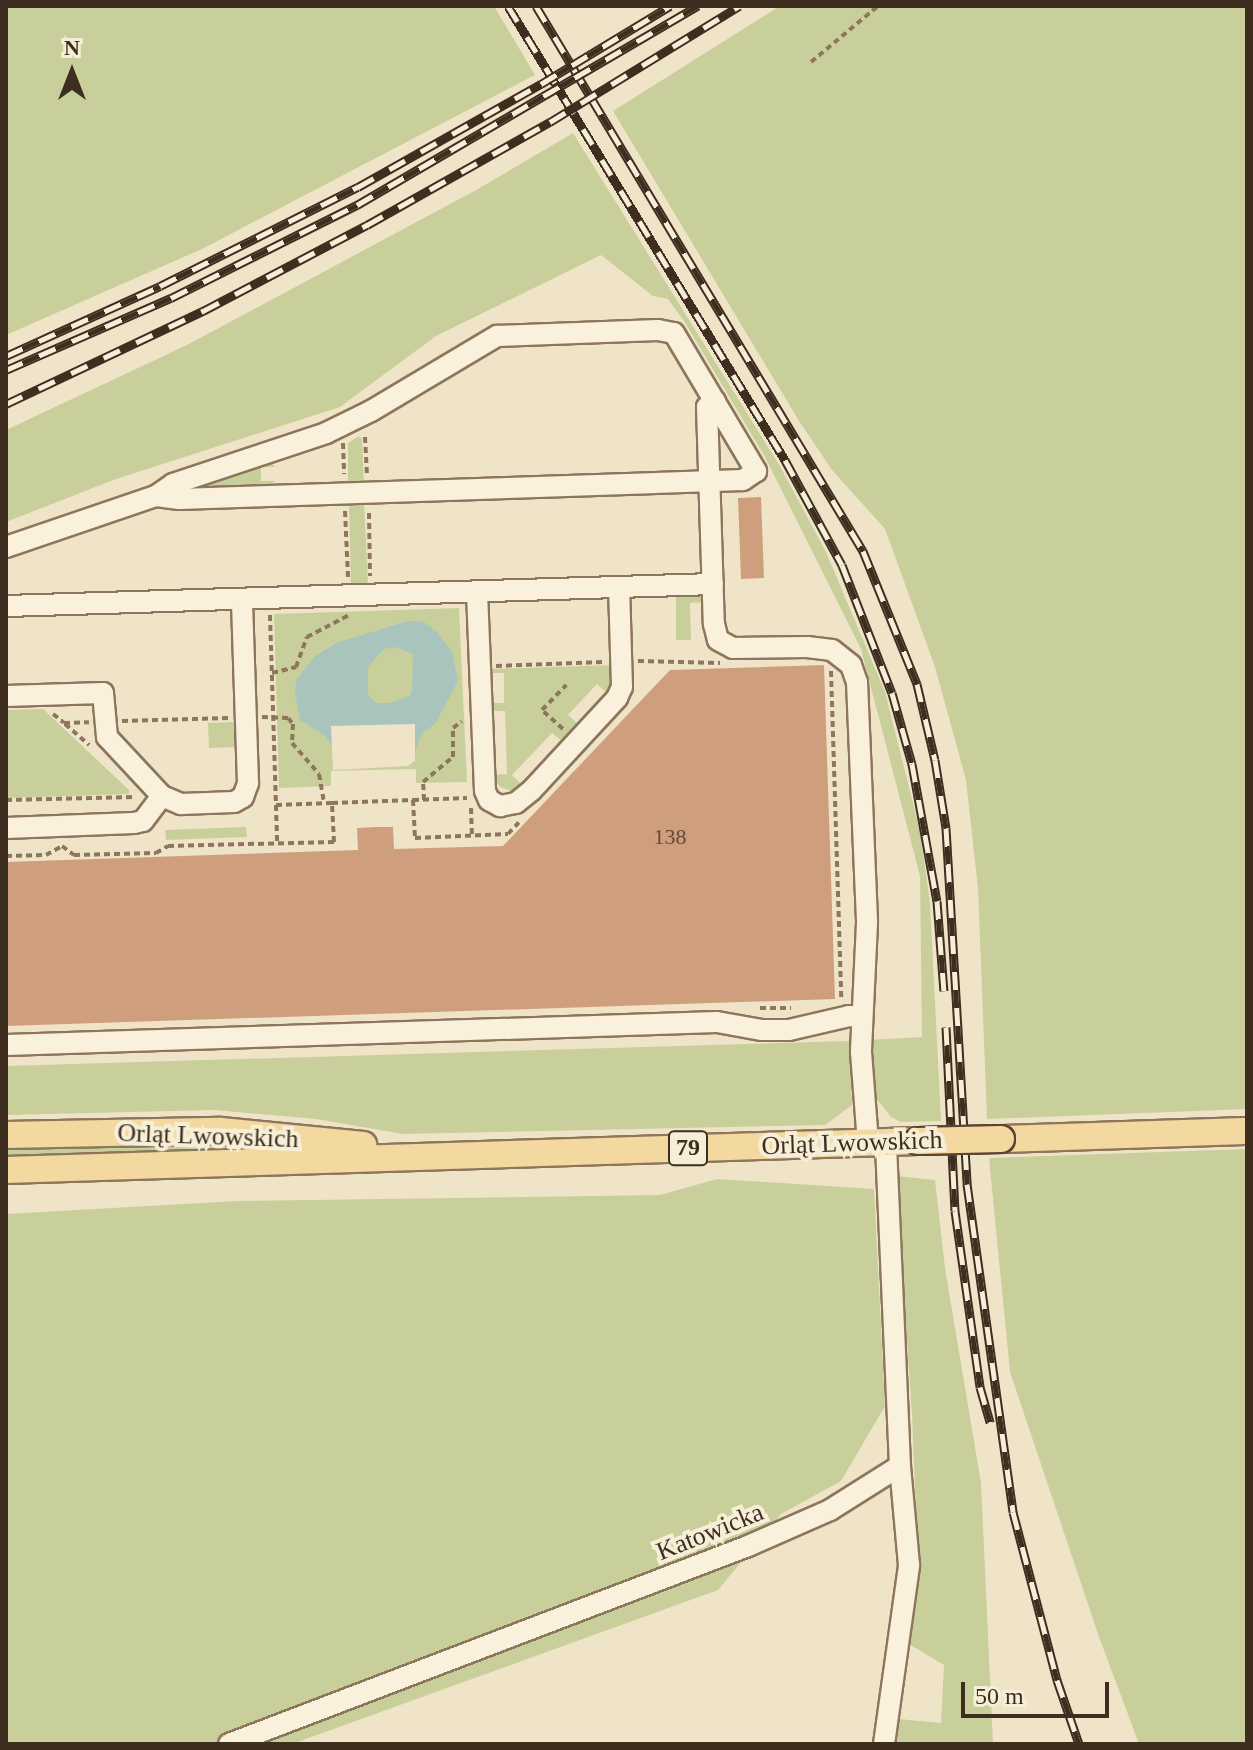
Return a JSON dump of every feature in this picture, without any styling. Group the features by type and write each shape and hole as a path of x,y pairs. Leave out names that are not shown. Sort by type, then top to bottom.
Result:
{"main road":[{"name":"Orląt Lwowskich","path":"6,1135 221,1131 458,1155"},
{"name":"Orląt Lwowskich","path":"6,1170 1247,1131"}],"lane":[{"path":"6,547 156,496 173,484 326,433 371,411 497,336 658,330 674,333 756,471 743,480 179,499 156,496"},
{"path":"715,401 707,407 718,640 733,648 807,647 832,650 851,665 857,682 867,935 862,1017 877,1142 909,1565 884,1744"},
{"path":"6,606 713,584"},
{"path":"477,592 485,791 489,800 500,806 516,803 617,698 629,667 619,587"},
{"path":"6,696 103,693 107,737 162,796 181,804 234,802 243,797 248,783 242,599"},
{"path":"6,828 134,823 143,821 162,796"},
{"path":"6,1045 717,1022 762,1030 789,1030 849,1016 862,1017"},
{"name":"Katowicka","path":"229,1744 748,1546 830,1510 900,1466"}],"path":[{"path":"811,62 878,6"},
{"path":"355,433 365,436 371,595"},
{"path":"272,673 296,667 307,637 349,616 343,440"},
{"path":"270,611 277,844"},
{"path":"480,666 629,667 636,661 730,663"},
{"path":"825,661 830,668 841,999 835,1004"},
{"path":"566,685 542,710 577,741"},
{"path":"44,705 92,747"},
{"path":"64,723 288,718 293,724 292,743 319,774 324,803"},
{"path":"424,800 423,782 455,752 453,728 468,718 468,731"},
{"path":"470,785 472,835"},
{"path":"6,800 136,797 135,787"},
{"path":"276,805 471,798"},
{"path":"413,800 415,838 508,834 528,813"},
{"path":"6,856 46,855 62,846 74,855 156,853 168,846 334,842 332,803"},
{"path":"759,1008 805,1007"}],"green space":[{"path":"6,6 494,6 535,75 202,249 6,335"},
{"path":"780,6 1247,6 1247,1109 987,1119 978,888 966,780 935,667 885,529 832,470 799,421 613,111"},
{"path":"573,133 781,468 826,552 885,692 920,831 930,903 941,1121 901,1122 891,1117 876,1098 869,1040 922,1037 920,876 861,649 765,457 684,321 668,299 653,296 601,255 436,336 340,407 116,479 6,522 6,430 189,344 478,189"},
{"path":"359,436 362,439 364,483 348,483 348,443"},
{"path":"271,462 275,467 261,467 261,481 275,481 269,487 204,487"},
{"path":"364,501 368,586 351,586 349,502"},
{"path":"697,593 704,602 690,603 691,640 676,640 676,595"},
{"path":"459,608 467,782 416,783 416,769 331,771 331,786 279,788 274,614"},
{"path":"612,665 613,686 608,694 597,684 568,715 579,725 563,742 552,733 512,775 522,785 511,791 500,787 492,775 507,774 505,711 490,711 490,703 504,703 504,673 489,673 490,669"},
{"path":"43,709 129,790 129,794 6,798 6,710"},
{"path":"236,722 237,747 209,748 208,723"},
{"path":"246,827 247,837 166,840 165,830"},
{"path":"849,1041 852,1105 825,1125 403,1134 316,1119 214,1110 6,1115 6,1066"},
{"path":"162,1142 295,1149 6,1159 6,1147"},
{"path":"1247,1149 1247,1744 1139,1744 1099,1637 1010,1372 989,1158"},
{"path":"896,1176 935,1180 945,1268 981,1483 993,1744 896,1744 899,1719 941,1723 944,1665 907,1643 918,1562 912,1414"},
{"path":"717,1179 874,1189 885,1406 841,1481 781,1514 718,1590 292,1744 6,1744 6,1214 237,1201 660,1195"}],"water":[{"path":"408,621 424,622 436,631 452,652 458,681 435,724 421,734 413,758 332,745 323,734 300,720 296,680 314,657 336,643","holes":["395,647 413,654 410,696 389,703 376,703 368,695 368,667 384,649"]}],"pier":[{"path":"415,724 415,761 408,766 333,770 331,726"}],"building":[{"path":"761,497 764,578 741,579 738,498"},
{"path":"824,665 835,999 6,1026 6,862 358,850 357,828 376,827 393,827 394,849 503,846 670,670"}],"railway":[{"path":"508,6 785,460 842,565 892,693 912,764 937,901 944,991"},
{"path":"536,6 863,551 917,684 935,760 946,828 967,1184 1013,1512 1057,1680 1079,1744"},
{"path":"6,356 160,286 358,187 541,84 670,6"},
{"path":"6,370 171,298 357,205 698,6"},
{"path":"6,404 203,311 367,225 550,122 739,6"},
{"path":"946,1027 955,1211 980,1387 990,1423"}]}
